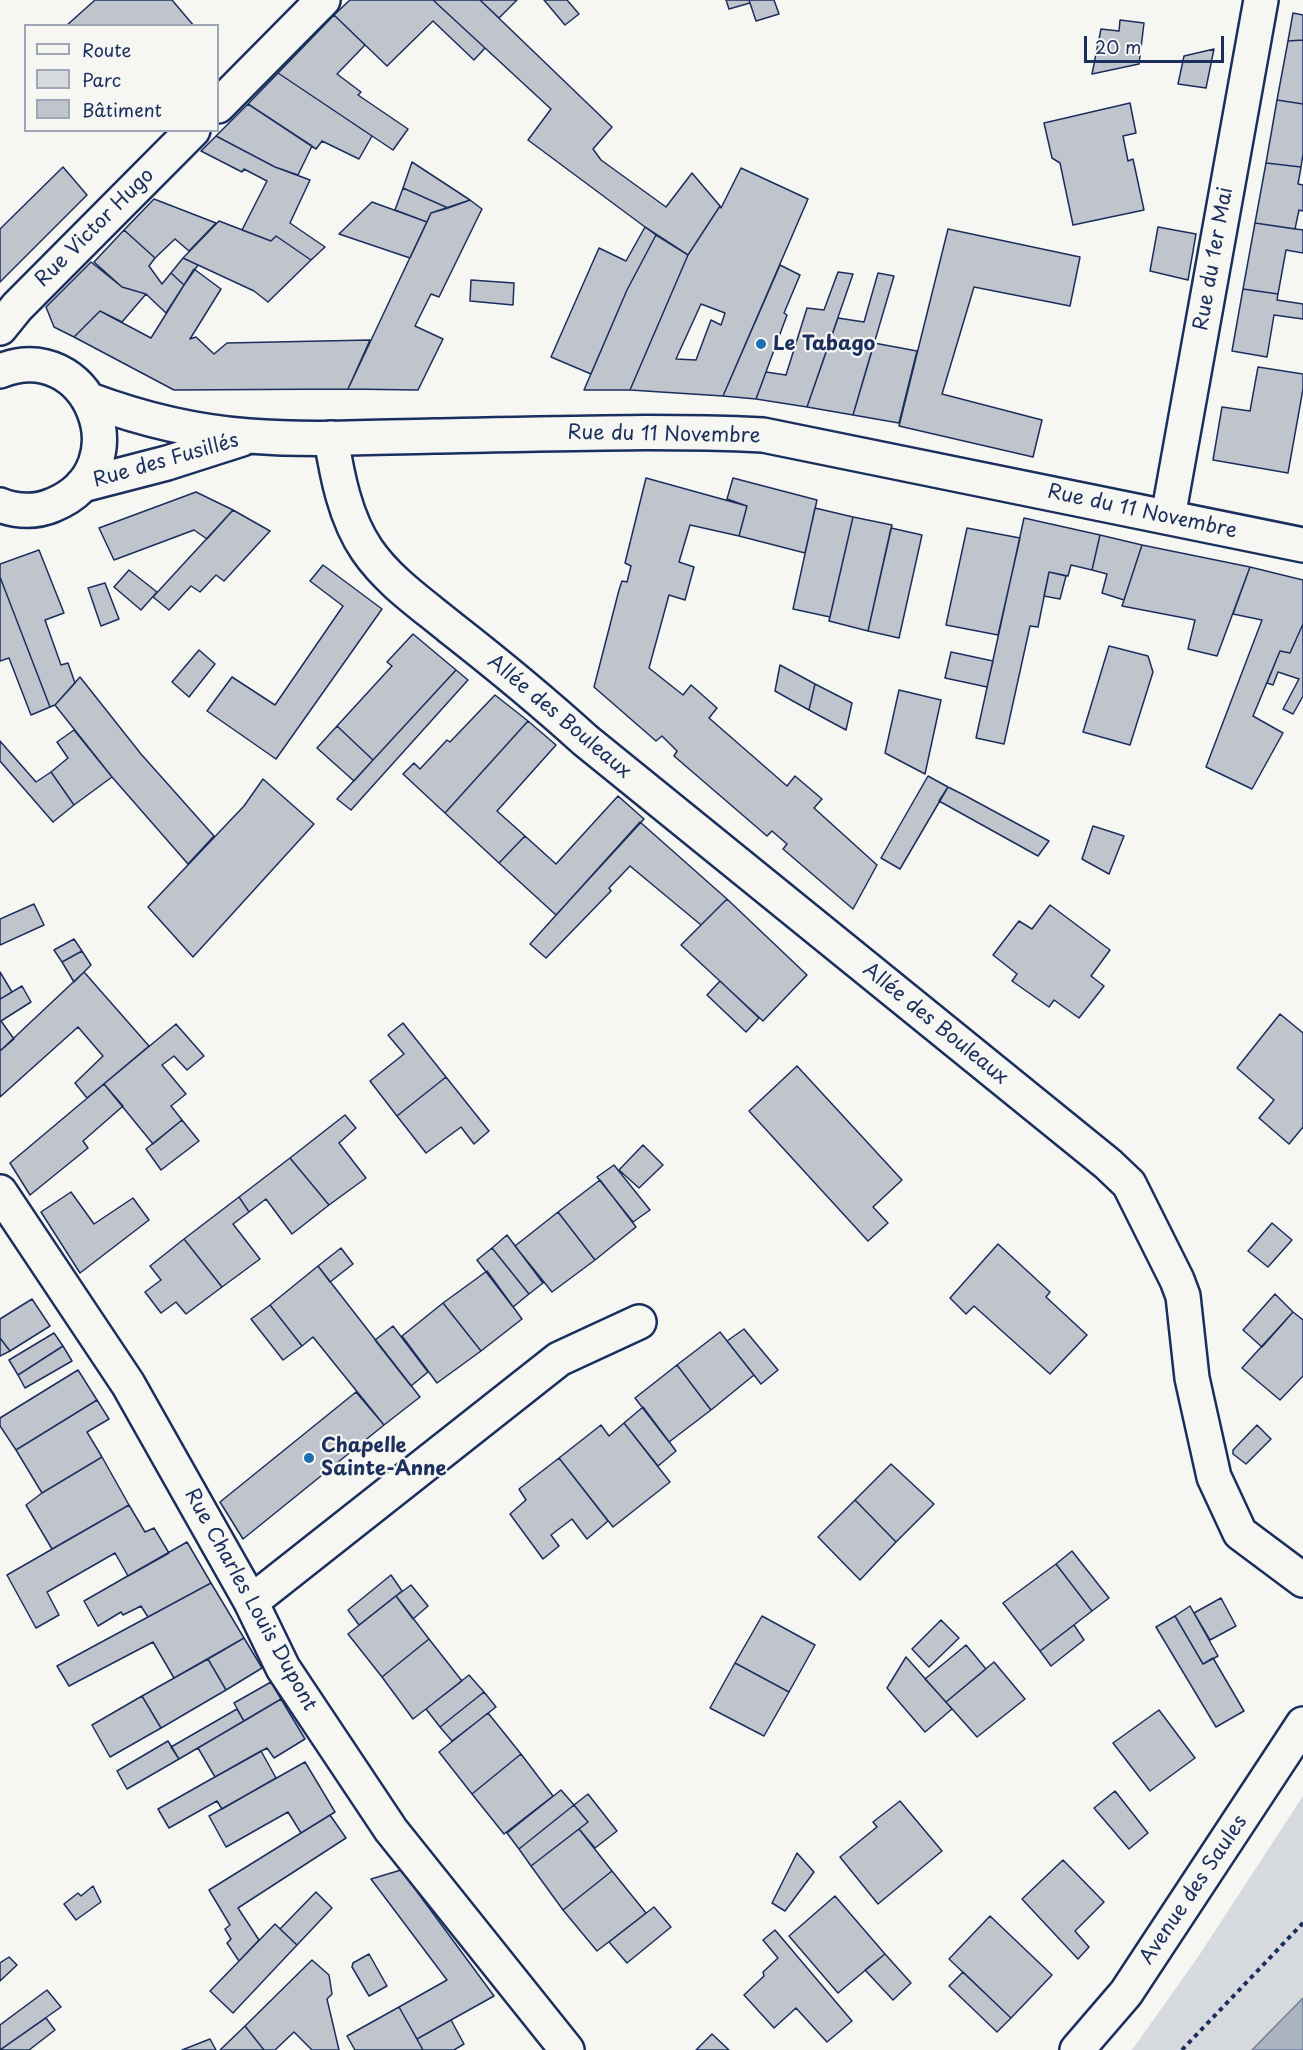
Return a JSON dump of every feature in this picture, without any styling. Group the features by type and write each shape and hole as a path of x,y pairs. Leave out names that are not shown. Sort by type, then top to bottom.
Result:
{"street":[{"path":"219,105 323,0"},
{"name":"Rue du 1er Mai","path":"1168,518 1261,0"},
{"name":"Rue Victor Hugo","path":"0,328 16,307 191,132"},
{"path":"0,342 40,366 68,378 80,388 90,400 100,429 97,459 82,486 65,500 44,509 7,511"},
{"path":"0,371 24,365 40,366"},
{"name":"Rue du 11 Novembre","path":"90,400 121,412 161,422 250,436 331,438 684,432 763,435 1303,545"},
{"name":"Rue des Fusillés","path":"82,486 167,463 250,436"},
{"name":"Allée des Bouleaux","path":"331,438 336,471 353,524 367,550 393,581 548,706 585,740 1099,1157 1129,1184 1183,1296 1192,1378 1214,1477 1240,1533 1303,1580"},
{"name":"Rue Charles Louis Dupont","path":"0,1192 128,1384 251,1602 284,1668 391,1830 567,2050"},
{"path":"251,1602 560,1359 639,1322"},
{"name":"Avenue des Saules","path":"1077,2050 1126,1992 1303,1724"}],"path":[{"path":"1182,2050 1303,1923"}],"green space":[{"path":"1303,1796 1303,2050 1132,2050 1198,1957"}],"shaded area":[{"path":"1303,1998 1303,2050 1252,2050"}],"building":[{"path":"95,0 172,0 192,24 68,24"},
{"path":"350,0 433,0 485,48 474,60 433,21 387,66 334,15"},
{"path":"433,0 480,0 612,127 593,149 601,160 666,207 692,173 720,206 688,255 645,227 528,140 551,109"},
{"path":"480,0 517,0 499,18"},
{"path":"544,0 567,0 579,14 565,25"},
{"path":"726,0 749,0 750,3 729,9"},
{"path":"749,0 774,0 779,14 756,21"},
{"path":"1293,13 1303,15 1303,40 1288,41"},
{"path":"334,15 365,45 337,74 361,92 358,95 408,129 393,150 278,73"},
{"path":"1120,20 1144,23 1139,64 1092,74 1101,29 1119,31"},
{"path":"1303,40 1303,104 1277,100 1288,41"},
{"path":"1214,49 1206,88 1178,84 1184,56"},
{"path":"278,73 372,136 359,159 322,141 316,149 248,104"},
{"path":"1277,100 1303,104 1301,167 1266,163"},
{"path":"1130,103 1136,133 1123,136 1128,161 1133,159 1144,210 1073,225 1060,163 1052,158 1044,123"},
{"path":"248,104 312,146 298,175 275,167 216,136"},
{"path":"216,136 275,167 310,180 290,223 325,247 311,260 276,236 271,241 242,230 267,181 244,169 242,172 201,151"},
{"path":"412,162 470,200 448,208 403,188"},
{"path":"1266,163 1301,167 1298,184 1303,185 1303,211 1299,210 1295,229 1255,223"},
{"path":"63,167 87,195 0,282 0,229"},
{"path":"741,168 808,199 723,396 630,390 688,255 720,206 721,208","holes":["701,304 725,313 721,325 711,320 696,360 676,359"]},
{"path":"403,188 448,208 431,213 427,222 395,210"},
{"path":"154,199 216,223 189,251 175,239 155,258 124,230"},
{"path":"470,200 482,209 439,297 431,294 415,326 443,339 418,390 348,389 431,213"},
{"path":"372,202 427,222 410,258 339,234"},
{"path":"219,221 271,241 276,236 311,260 268,302 254,291 183,258"},
{"path":"1255,223 1303,230 1303,253 1286,250 1278,294 1243,289"},
{"path":"645,227 656,235 627,290 591,374 551,357 599,248 626,261"},
{"path":"1158,227 1196,234 1188,280 1150,271"},
{"path":"948,229 1080,257 1070,306 974,287 942,394 1042,420 1033,457 899,426"},
{"path":"124,230 155,258 149,266 162,284 171,273 184,285 166,313 146,294 122,287 94,262"},
{"path":"656,235 688,255 630,390 584,390 627,290"},
{"path":"183,258 198,265 184,285 171,273"},
{"path":"91,262 122,287 146,294 122,322 100,311 74,337 54,327 46,307"},
{"name":"Le Tabago","path":"780,265 800,275 784,313 787,315 756,399 723,396"},
{"path":"194,269 221,289 190,339 196,337 214,354 227,343 370,340 348,389 174,390 74,337 100,311 151,338"},
{"path":"838,272 853,274 807,407 756,399 766,372 786,375 807,308 824,310"},
{"path":"878,273 894,276 853,415 807,407 838,318 864,322"},
{"path":"471,280 514,283 513,305 470,301"},
{"path":"1243,289 1278,294 1277,300 1303,304 1303,319 1274,315 1267,357 1232,351"},
{"path":"874,343 917,351 899,423 853,415"},
{"path":"1258,367 1303,374 1303,389 1288,473 1213,460 1222,407 1250,411"},
{"path":"646,478 747,506 739,536 690,525 679,562 694,567 685,600 669,595 649,668 683,695 691,685 717,708 709,718 787,786 795,776 822,799 814,808 877,865 853,909 783,849 787,844 772,831 767,836 674,756 677,751 662,736 656,741 594,687 619,590 622,581 627,582 631,566 625,563"},
{"path":"733,478 817,500 805,553 739,536 747,506 727,499"},
{"path":"196,492 233,510 207,539 194,530 114,560 99,528"},
{"path":"815,508 853,517 830,617 793,609"},
{"path":"233,510 270,531 224,581 216,575 200,592 191,586 169,610 153,597"},
{"path":"853,517 892,525 868,631 829,621"},
{"path":"1024,518 1100,535 1092,570 1071,565 1068,576 1049,572 1038,627 1030,626 1004,744 976,738"},
{"path":"891,528 922,535 899,638 868,631"},
{"path":"967,528 1020,538 998,635 946,625"},
{"path":"1100,535 1142,545 1124,600 1102,593 1107,574 1092,570"},
{"path":"1142,545 1250,567 1217,656 1188,649 1195,620 1122,606"},
{"path":"39,550 64,613 45,620 61,665 68,663 75,683 55,705 50,707 0,577 0,564"},
{"path":"323,565 382,609 276,759 207,711 232,677 275,705 343,606 310,581"},
{"path":"1250,567 1303,580 1303,624 1290,653 1280,651 1253,716 1283,733 1252,789 1206,767 1262,620 1233,614"},
{"path":"129,570 157,592 141,610 114,587"},
{"path":"1049,572 1066,576 1060,599 1044,596"},
{"path":"0,577 50,707 31,715 9,658 0,661"},
{"path":"105,583 119,619 101,626 88,588"},
{"path":"1303,624 1303,696 1293,714 1283,709 1299,679 1278,672 1273,685 1267,683 1280,651 1290,653"},
{"path":"413,634 456,670 373,760 337,726 392,666 387,662"},
{"path":"1109,646 1148,656 1153,672 1130,745 1083,732"},
{"path":"199,650 215,664 189,697 172,682"},
{"path":"951,652 993,661 987,687 945,678"},
{"path":"780,665 815,684 809,710 775,691"},
{"path":"456,670 468,680 351,810 337,799"},
{"path":"80,677 141,754 214,836 188,864 112,777 55,705"},
{"path":"815,684 852,703 846,730 809,710"},
{"path":"899,690 941,700 925,774 885,753"},
{"path":"495,695 528,721 445,813 403,774 414,763 420,769 447,740 450,742"},
{"path":"528,721 556,745 497,811 525,836 499,863 445,813"},
{"path":"337,726 373,760 354,781 317,748"},
{"path":"74,730 112,777 74,805 51,772 68,758 57,742"},
{"path":"0,741 36,782 51,772 74,805 53,822 0,761"},
{"path":"928,776 948,787 900,869 881,858"},
{"path":"263,779 314,824 193,957 148,907 244,806"},
{"path":"948,787 1049,841 1038,856 939,801"},
{"path":"618,796 644,819 556,915 499,863 525,836 556,864"},
{"path":"640,822 727,899 701,925 630,866 609,888 611,891 546,958 530,944"},
{"path":"1093,826 1124,836 1109,874 1082,859"},
{"path":"727,899 807,975 763,1021 681,945"},
{"path":"34,904 44,925 0,945 0,919"},
{"path":"1050,905 1110,950 1091,976 1104,986 1079,1018 1054,1000 1049,1007 1012,981 1017,974 993,955 1019,921 1032,929"},
{"path":"74,939 82,951 62,962 54,950"},
{"path":"82,951 91,965 74,982 62,962"},
{"path":"0,972 12,992 0,999"},
{"path":"84,972 149,1046 87,1098 75,1083 103,1056 78,1027 0,1097 0,1051"},
{"path":"720,981 759,1018 746,1032 707,995"},
{"path":"22,986 31,1002 1,1021 14,1039 0,1051 0,999"},
{"path":"1280,1014 1303,1033 1303,1127 1289,1144 1259,1118 1274,1100 1237,1068"},
{"path":"403,1023 446,1077 397,1116 370,1081 404,1054 388,1035"},
{"path":"176,1024 204,1056 187,1070 174,1056 162,1065 186,1094 171,1106 182,1120 153,1144 104,1084"},
{"path":"797,1066 902,1180 873,1207 888,1223 868,1241 749,1111"},
{"path":"446,1077 489,1131 474,1144 461,1127 426,1153 397,1116"},
{"path":"104,1084 123,1106 83,1141 88,1148 30,1195 10,1163"},
{"path":"345,1115 356,1128 339,1143 366,1178 329,1205 290,1158"},
{"path":"182,1120 199,1141 161,1170 146,1149"},
{"path":"643,1145 663,1165 639,1188 619,1170"},
{"path":"290,1158 329,1205 292,1234 266,1199 249,1212 239,1197"},
{"path":"614,1165 650,1210 633,1222 597,1177"},
{"path":"600,1180 636,1227 595,1260 558,1212"},
{"path":"71,1192 94,1224 133,1198 149,1220 80,1273 41,1212"},
{"path":"239,1197 249,1212 233,1224 260,1259 222,1287 184,1239"},
{"path":"558,1212 595,1260 552,1292 515,1246"},
{"path":"1272,1223 1292,1240 1268,1267 1248,1251"},
{"path":"507,1235 543,1283 529,1294 492,1248"},
{"path":"184,1239 222,1287 186,1314 176,1302 161,1313 145,1292 161,1280 150,1266"},
{"path":"998,1244 1050,1292 1046,1297 1087,1335 1050,1374 974,1306 966,1314 950,1298"},
{"path":"341,1248 353,1264 330,1282 318,1266"},
{"path":"492,1248 529,1294 513,1307 477,1260"},
{"path":"318,1266 420,1397 384,1425 313,1337 302,1346 270,1305"},
{"path":"487,1271 522,1319 481,1351 443,1303"},
{"path":"1275,1294 1293,1312 1262,1347 1243,1330"},
{"path":"32,1299 50,1326 10,1351 0,1338 0,1319"},
{"path":"443,1303 481,1351 437,1383 402,1336"},
{"path":"270,1305 302,1346 283,1360 251,1319"},
{"path":"1293,1312 1303,1320 1303,1376 1280,1400 1242,1368"},
{"path":"393,1326 428,1372 411,1386 375,1340"},
{"path":"744,1329 778,1370 761,1384 727,1341"},
{"path":"720,1332 754,1375 711,1410 677,1365"},
{"path":"54,1333 63,1346 18,1375 9,1360"},
{"path":"0,1338 10,1351 0,1356"},
{"path":"63,1346 72,1361 25,1388 18,1375"},
{"path":"677,1365 711,1410 669,1442 635,1398"},
{"path":"78,1370 97,1400 16,1450 0,1426 0,1418"},
{"name":"Chapelle Sainte-Anne","path":"356,1392 384,1425 243,1539 220,1502"},
{"path":"97,1400 109,1419 87,1432 102,1457 42,1493 16,1450"},
{"path":"643,1407 676,1451 658,1466 624,1423"},
{"path":"624,1423 670,1482 613,1527 559,1458 601,1425 609,1436"},
{"path":"1257,1425 1271,1439 1246,1464 1233,1454 1233,1450"},
{"path":"102,1457 129,1505 52,1549 26,1505"},
{"path":"559,1458 608,1521 587,1539 572,1519 551,1535 559,1546 543,1559 510,1514 526,1500 519,1489"},
{"path":"891,1464 934,1504 896,1542 855,1500"},
{"path":"855,1500 896,1542 860,1580 818,1537"},
{"path":"129,1505 145,1532 154,1528 169,1553 128,1576 115,1553 47,1592 59,1615 36,1628 7,1575"},
{"path":"187,1542 211,1583 148,1617 141,1606 123,1615 121,1612 98,1626 84,1601"},
{"path":"1072,1551 1109,1598 1092,1611 1056,1564"},
{"path":"1056,1564 1092,1611 1040,1651 1003,1603"},
{"path":"391,1575 402,1591 359,1625 348,1610"},
{"path":"211,1583 244,1638 174,1678 153,1642 69,1686 57,1666"},
{"path":"411,1585 428,1606 413,1619 396,1596"},
{"path":"396,1596 429,1639 382,1677 348,1634"},
{"path":"1221,1598 1236,1626 1210,1640 1194,1613"},
{"path":"1190,1606 1218,1656 1203,1664 1175,1616"},
{"path":"762,1616 815,1645 789,1692 735,1663"},
{"path":"1175,1616 1203,1664 1213,1658 1244,1711 1216,1727 1156,1627"},
{"path":"941,1620 959,1638 929,1667 912,1649"},
{"path":"1074,1625 1084,1640 1051,1666 1040,1651"},
{"path":"244,1638 262,1668 226,1690 208,1659"},
{"path":"429,1639 462,1681 413,1719 382,1677"},
{"path":"966,1645 986,1669 946,1702 925,1679"},
{"path":"906,1657 952,1709 925,1732 887,1688"},
{"path":"208,1659 226,1690 161,1728 142,1696"},
{"path":"994,1662 1025,1699 977,1737 946,1702"},
{"path":"735,1663 789,1692 764,1736 710,1708"},
{"path":"469,1675 484,1692 440,1727 426,1709"},
{"path":"271,1682 281,1699 244,1721 234,1703"},
{"path":"484,1692 496,1707 452,1741 440,1727"},
{"path":"142,1696 161,1728 110,1757 92,1725"},
{"path":"281,1699 305,1739 274,1758 267,1748 215,1777 198,1748"},
{"path":"237,1709 244,1721 179,1759 171,1747"},
{"path":"1159,1710 1195,1758 1150,1791 1113,1743"},
{"path":"488,1713 521,1754 472,1794 439,1752"},
{"path":"168,1741 179,1759 127,1789 117,1771"},
{"path":"261,1751 276,1778 222,1809 217,1801 169,1828 158,1809"},
{"path":"521,1754 553,1796 504,1834 472,1794"},
{"path":"305,1762 335,1812 301,1833 288,1812 226,1847 209,1816"},
{"path":"561,1790 574,1805 519,1849 507,1833"},
{"path":"1115,1791 1148,1833 1129,1849 1094,1808"},
{"path":"588,1794 617,1831 595,1848 579,1829 588,1822 574,1805"},
{"path":"900,1801 942,1851 878,1904 840,1857 877,1827 873,1822"},
{"path":"574,1805 588,1822 531,1866 519,1849"},
{"path":"330,1815 346,1838 238,1908 259,1940 239,1961 227,1943 231,1939 225,1929 230,1925 209,1890"},
{"path":"579,1829 612,1871 563,1910 531,1866"},
{"path":"797,1853 814,1872 785,1911 772,1903"},
{"path":"1063,1860 1104,1902 1075,1931 1089,1947 1078,1959 1022,1899"},
{"path":"401,1870 494,1996 417,2039 399,2007 447,1980 371,1879"},
{"path":"612,1871 646,1913 597,1951 563,1910"},
{"path":"93,1886 101,1902 76,1920 64,1904 78,1893 81,1896"},
{"path":"316,1892 332,1908 297,1945 280,1929"},
{"path":"835,1896 885,1954 838,1993 789,1936"},
{"path":"654,1907 671,1927 627,1963 609,1942"},
{"path":"990,1916 1052,1975 1011,2018 949,1959"},
{"path":"275,1924 297,1945 233,2013 210,1991"},
{"path":"775,1930 852,2021 827,2042 796,2008 774,2028 744,1995 764,1976 763,1972 778,1958 763,1940"},
{"path":"369,1954 387,1986 369,1996 352,1967 353,1963"},
{"path":"885,1954 911,1983 893,2000 865,1970"},
{"path":"9,1957 17,1965 0,1981 0,1963"},
{"path":"312,1960 329,1975 332,1994 327,1999 339,2050 312,2050 294,2032 275,2050 264,2050 245,2026"},
{"path":"963,1972 1011,2018 997,2032 949,1986"},
{"path":"47,1990 61,2007 0,2050 0,2025"},
{"path":"399,2007 423,2050 355,2050 347,2036"},
{"path":"46,2018 55,2030 29,2050 0,2050"},
{"path":"451,2020 464,2044 454,2050 423,2050 417,2039"},
{"path":"245,2026 264,2050 220,2050"},
{"path":"712,2034 729,2050 696,2050"},
{"path":"210,2039 216,2050 182,2050"}],"place":[{"name":"Le Tabago","path":"761,344"},
{"name":"Chapelle Sainte-Anne","path":"309,1458"}]}
